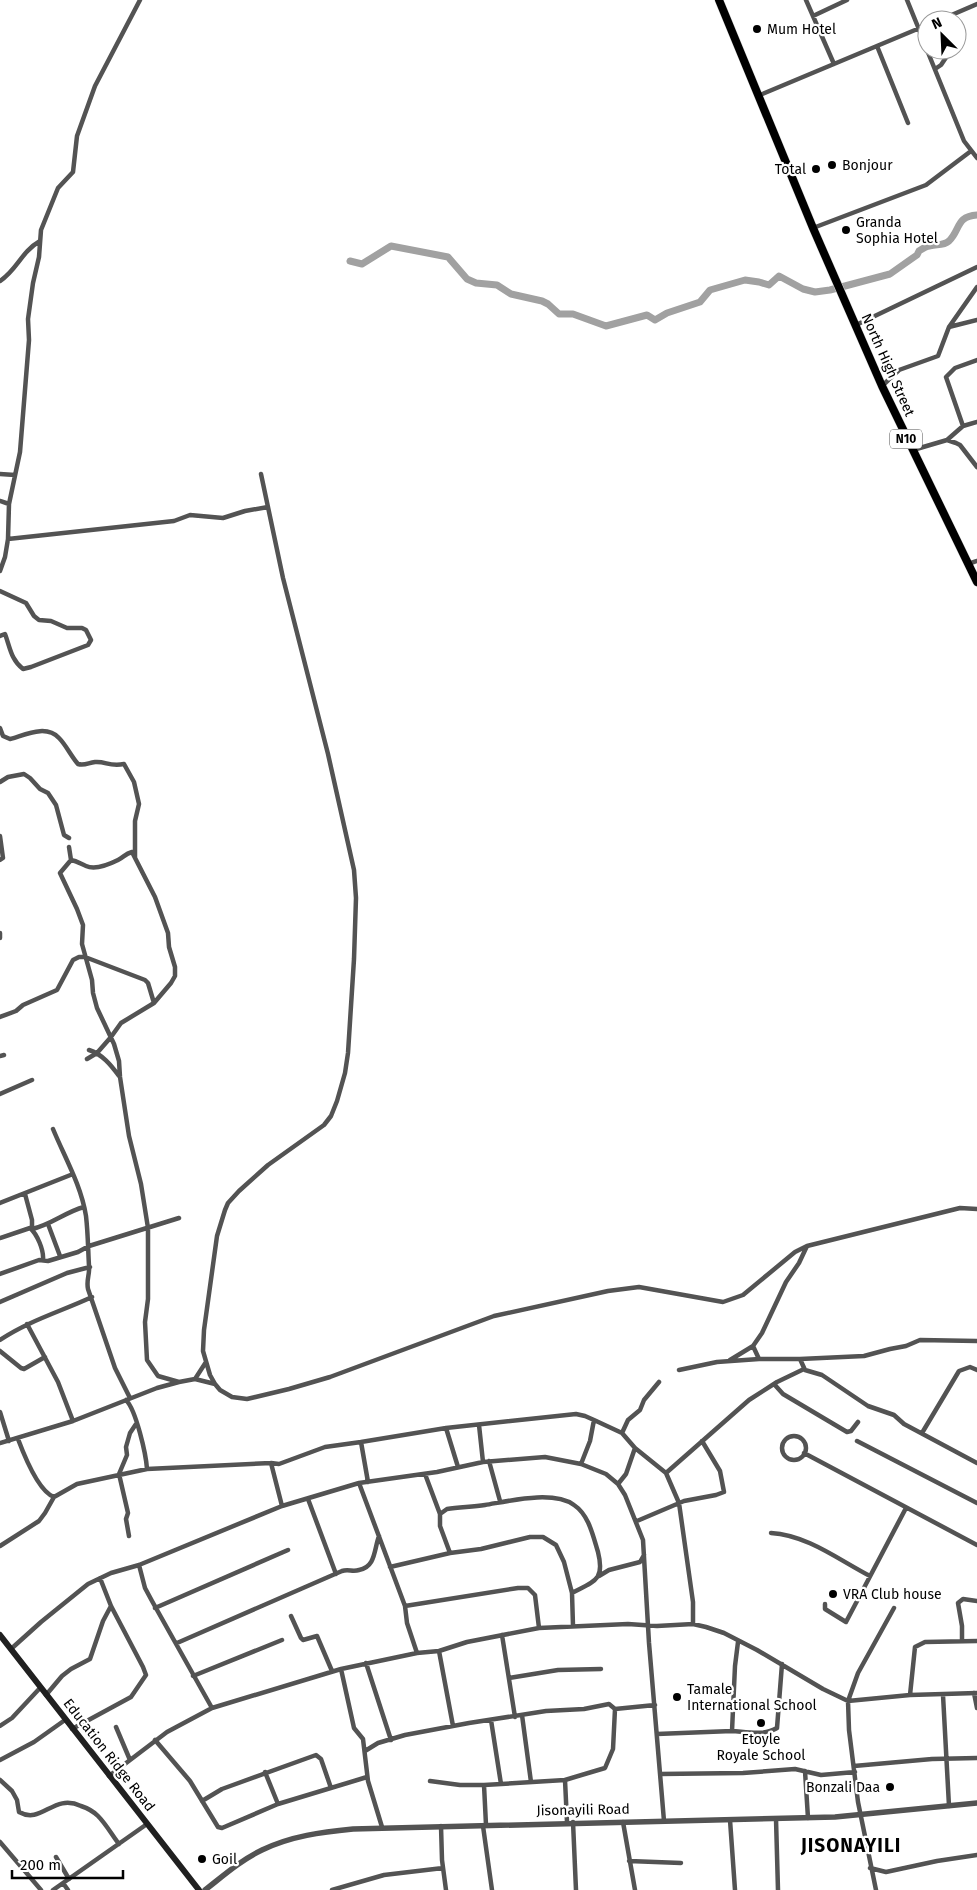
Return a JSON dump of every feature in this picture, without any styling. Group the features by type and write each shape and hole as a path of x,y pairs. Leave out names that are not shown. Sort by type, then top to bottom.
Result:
{"highway":[{"name":"N10","path":"722,1 813,228"},
{"name":"North High Street","path":"813,228 882,386 977,582"}],"main road":[{"name":"Education Ridge Road","path":"0,1635 200,1890"}],"street":[{"path":"0,571 5,557 8,539 9,504 20,452 29,340 28,319 44,222 58,188 73,172 77,136 95,86 140,0"},
{"path":"806,0 834,64"},
{"path":"813,16 847,0"},
{"path":"907,0 917,23"},
{"path":"965,10 977,4"},
{"path":"760,95 917,29"},
{"path":"877,46 908,123"},
{"path":"931,60 964,141 977,158"},
{"path":"935,70 944,60"},
{"path":"813,228 926,185 971,151"},
{"path":"0,281 12,271 24,252 40,242"},
{"path":"856,325 977,268"},
{"path":"882,386 899,370 938,356 950,327 977,288"},
{"path":"950,327 977,320"},
{"path":"963,426 946,377 955,368 977,360"},
{"path":"912,450 948,440 963,426 977,422"},
{"path":"948,440 960,445 977,467"},
{"path":"0,474 15,475"},
{"path":"262,474 283,578 331,767 354,870 356,898 354,958 345,1073 331,1116 324,1125 268,1164 239,1191 228,1203 225,1210 217,1236 203,1350 210,1375 220,1390 232,1397 248,1399 264,1395 330,1377 494,1316 608,1291 639,1287 723,1302 728,1301 742,1295 795,1252 807,1246 960,1208 977,1209"},
{"path":"0,501 9,504"},
{"path":"8,539 174,521 190,515 224,518 245,510 268,507"},
{"path":"968,564 977,561"},
{"path":"0,591 26,603 34,616 39,620 51,621 67,628 82,628 86,630 91,640 88,645 31,667 23,668 16,663 12,656 5,634 0,636"},
{"path":"0,728 3,736 10,739 37,731 53,734 59,737 73,758 82,766 96,762 115,766 124,764 134,782 139,804 135,821 135,858"},
{"path":"0,782 24,774 30,778 40,789 48,793 56,805 64,835 69,838"},
{"path":"0,836 3,858 0,860"},
{"path":"69,847 71,860 60,873 78,909 83,925 81,939 97,1008 111,1037 119,1062 129,1136 141,1184 148,1228 148,1299 145,1322 146,1360 158,1376 179,1382"},
{"path":"71,860 88,867 111,863 124,854 132,852 154,896 168,933 169,947 175,967 175,976 172,983 154,1003 121,1023 97,1053 87,1059"},
{"path":"0,933 0,938"},
{"path":"0,1017 57,990 73,960 85,956 147,981 154,1003"},
{"path":"88,1050 104,1058 120,1077"},
{"path":"0,1094 32,1080"},
{"path":"53,1129 73,1174 84,1207 90,1267 87,1283 115,1368 134,1412 148,1469"},
{"path":"0,1203 73,1174"},
{"path":"25,1194 32,1220 32,1229 43,1255 43,1260"},
{"path":"0,1238 26,1228 32,1229 48,1224 67,1213 84,1207"},
{"path":"0,1274 36,1261 48,1261 78,1252 89,1246 179,1218"},
{"path":"48,1224 60,1256"},
{"path":"730,1360 753,1346 766,1327 786,1282 799,1263 807,1246"},
{"path":"0,1302 66,1273 90,1267"},
{"path":"0,1340 27,1324 92,1297"},
{"path":"27,1324 58,1382 73,1421"},
{"path":"679,1370 688,1366 730,1360 864,1356 906,1346 920,1340 977,1341"},
{"path":"753,1346 760,1358"},
{"path":"0,1352 24,1369 45,1357"},
{"path":"800,1358 804,1369"},
{"path":"195,1379 206,1362"},
{"path":"922,1433 959,1371 970,1367 977,1370"},
{"path":"666,1473 749,1400 774,1384 804,1369 822,1375 868,1406 894,1416 904,1424 977,1463"},
{"path":"157,1388 158,1376"},
{"path":"0,1443 73,1421 157,1388 195,1379 215,1384"},
{"path":"622,1433 628,1420 640,1410 644,1400 659,1382"},
{"path":"774,1384 783,1394 847,1432 851,1431 858,1422"},
{"path":"0,1412 10,1441"},
{"path":"0,1546 39,1521 52,1500 77,1484 119,1474 148,1469 279,1464 325,1447 446,1428 576,1414 585,1416 622,1433 635,1448 666,1473 679,1503 693,1602 692,1624"},
{"path":"581,1464 590,1440 594,1420"},
{"path":"129,1536 126,1519 128,1513 119,1474 127,1456 126,1447 130,1432 136,1424"},
{"path":"479,1425 483,1462"},
{"path":"446,1428 458,1467"},
{"path":"790,1436 799,1437 805,1444 804,1453 798,1459 788,1458 782,1452 783,1442 790,1436"},
{"path":"18,1439 35,1475 52,1500"},
{"path":"637,1521 679,1503 716,1496 724,1492 720,1472 702,1441"},
{"path":"858,1441 977,1503"},
{"path":"360,1442 368,1482"},
{"path":"618,1484 626,1474 635,1448"},
{"path":"804,1453 977,1545"},
{"path":"11,1649 88,1584 282,1506 368,1482 425,1474 489,1461 545,1457 581,1464 606,1474 618,1484 637,1521 643,1540 664,1821"},
{"path":"489,1461 500,1501"},
{"path":"270,1463 282,1506"},
{"path":"425,1474 440,1514 440,1526 450,1553"},
{"path":"359,1484 405,1606 407,1623 417,1652"},
{"path":"440,1514 447,1509 500,1501 550,1497 574,1505 586,1519 594,1536 602,1565 598,1577"},
{"path":"308,1499 336,1574"},
{"path":"825,1604 825,1609 846,1622 906,1508"},
{"path":"771,1533 795,1538 813,1545 870,1576"},
{"path":"177,1643 346,1569 358,1571 372,1563 378,1536"},
{"path":"390,1567 530,1537 543,1537 553,1542 558,1549 566,1570 572,1593 573,1626"},
{"path":"155,1608 288,1550"},
{"path":"572,1593 588,1585 609,1570 640,1562 645,1554"},
{"path":"139,1565 145,1588 155,1608 177,1643 193,1676 212,1708"},
{"path":"72,1729 125,1701 140,1686 146,1675 144,1667 111,1606 100,1578"},
{"path":"405,1606 528,1588 535,1595 538,1628"},
{"path":"962,1641 962,1626 958,1604 962,1599 977,1601"},
{"path":"46,1695 62,1676 90,1659 103,1621 111,1606"},
{"path":"876,1890 870,1868 854,1769 848,1701 858,1673 894,1608"},
{"path":"291,1616 300,1638 303,1640 317,1636 332,1671"},
{"path":"109,1776 155,1740 212,1708 341,1668 417,1652 439,1650 467,1642 538,1628 628,1624 649,1626 692,1624 724,1633 848,1701 910,1695 975,1693 977,1708"},
{"path":"502,1636 515,1716"},
{"path":"193,1676 282,1640"},
{"path":"910,1695 916,1647 925,1642 977,1641"},
{"path":"732,1731 734,1673 738,1642"},
{"path":"439,1650 453,1726"},
{"path":"366,1663 391,1740"},
{"path":"656,1734 732,1731 758,1733 772,1731 777,1728 782,1664"},
{"path":"341,1668 354,1728 363,1739 367,1776 382,1827"},
{"path":"509,1678 558,1670 601,1669"},
{"path":"0,1726 12,1718 40,1688"},
{"path":"943,1695 948,1806"},
{"path":"364,1751 405,1735 546,1711 584,1709 609,1704 615,1709 655,1705"},
{"path":"430,1781 460,1785 484,1785 564,1780 606,1768 613,1749 615,1709"},
{"path":"522,1715 531,1782"},
{"path":"0,1760 34,1742 65,1720"},
{"path":"490,1720 501,1784"},
{"path":"116,1727 130,1760"},
{"path":"155,1740 190,1781 218,1827 222,1828 278,1804 367,1776"},
{"path":"202,1801 222,1789 316,1755 321,1759 331,1788"},
{"path":"660,1774 743,1773 795,1769 821,1775 854,1769 946,1759 977,1758"},
{"path":"804,1771 808,1818"},
{"path":"265,1772 278,1804"},
{"path":"0,1780 12,1791 17,1800 19,1812 27,1817 63,1802 72,1802 99,1816 119,1844"},
{"path":"564,1780 576,1890"},
{"path":"484,1785 485,1825 492,1890"},
{"name":"Jisonayili Road","path":"205,1890 235,1867 262,1850 288,1840 316,1833 382,1827 808,1818 861,1815 977,1803"},
{"path":"776,1819 779,1890"},
{"path":"730,1820 735,1890"},
{"path":"623,1822 635,1890"},
{"path":"53,1890 147,1824"},
{"path":"441,1826 446,1890"},
{"path":"0,1842 41,1890"},
{"path":"870,1868 886,1872 937,1860 977,1855"},
{"path":"56,1857 69,1879"},
{"path":"629,1861 681,1863"},
{"path":"332,1890 384,1874 443,1868"},
{"path":"354,1882 356,1890"},
{"path":"63,1883 68,1890"}],"waterway":[{"path":"350,261 362,264 391,246 448,257 467,279 476,283 497,285 511,294 542,301 559,314 573,314 606,326 647,315 655,320 667,313 700,302 710,290 745,280 769,285 779,276 803,289 815,292 830,290 890,274 924,248 947,243 965,218 977,215"}],"place":[{"name":"Mum Hotel","path":"757,29"},
{"name":"Bonjour","path":"832,165"},
{"name":"Total","path":"816,169"},
{"name":"Granda Sophia Hotel","path":"846,230"},
{"name":"VRA Club house","path":"833,1594"},
{"name":"Tamale International School","path":"677,1697"},
{"name":"Etoyle Royale School","path":"761,1723"},
{"name":"Bonzali Daa","path":"890,1787"},
{"name":"Goil","path":"202,1859"}],"district":[{"name":"JISONAYILI","path":"851,1845"}]}
